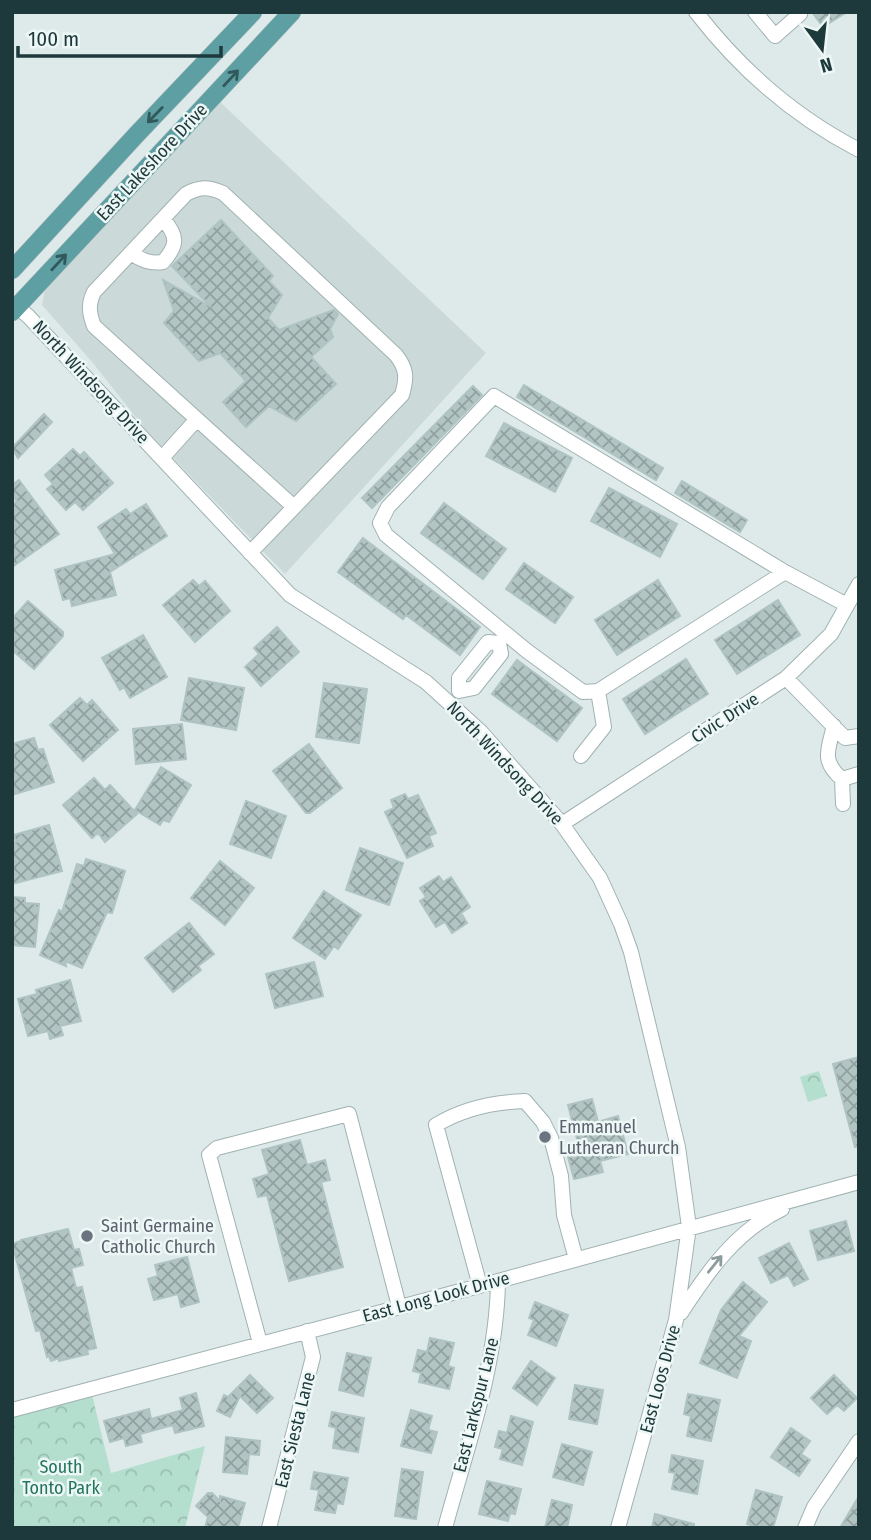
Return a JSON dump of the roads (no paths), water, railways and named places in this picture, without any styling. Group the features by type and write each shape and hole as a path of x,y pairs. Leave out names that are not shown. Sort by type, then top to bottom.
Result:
{"main road":[{"name":"East Lakeshore Drive","path":"12,270 253,12"},
{"name":"East Lakeshore Drive","path":"14,307 285,15"}],"street":[{"path":"696,12 733,55 782,100 859,150"},
{"path":"755,12 775,36 800,14 799,12"},
{"path":"250,554 402,395 407,378 403,364 396,355 223,193 210,187 197,188 186,194 94,292 90,300 89,314 94,326 294,507"},
{"path":"131,253 141,260 163,262 174,247 175,239 172,229 163,219"},
{"name":"North Windsong Drive","path":"14,307 162,458 290,595 426,682 481,732 562,824 600,878 631,952 678,1147 689,1227"},
{"path":"785,572 598,691 583,692 502,638 386,536 380,523 388,507 494,396 785,572 847,605"},
{"path":"162,458 197,419"},
{"name":"Civic Drive","path":"562,824 786,678 831,634 859,584"},
{"path":"448,701 459,691 474,688 501,654 502,638"},
{"path":"786,678 845,738 859,736"},
{"path":"582,756 604,727 598,691"},
{"path":"834,726 827,755 831,769 842,779 843,804"},
{"path":"842,779 859,774"},
{"path":"480,1286 436,1125 453,1115 505,1102 525,1101 543,1122 551,1138 561,1175 564,1215 576,1259"},
{"path":"260,1343 209,1155 217,1147 349,1114 399,1306"},
{"name":"East Long Look Drive","path":"12,1410 859,1182"},
{"path":"676,1320 707,1274 745,1231 770,1215 814,1194"},
{"name":"East Loos Drive","path":"618,1528 676,1320 689,1227"},
{"name":"East Larkspur Lane","path":"445,1528 491,1355 498,1281"},
{"name":"East Siesta Lane","path":"269,1528 313,1357 307,1331"},
{"path":"805,1528 814,1507 859,1441"}],"place":[{"name":"Emmanuel Lutheran Church","path":"545,1137"},
{"name":"Saint Germaine Catholic Church","path":"87,1236"}],"park label":[{"name":"South Tonto Park","path":"61,1477"}]}
